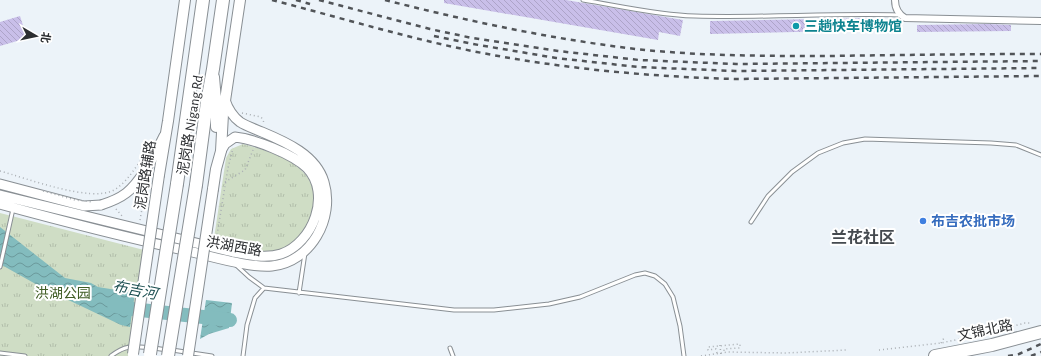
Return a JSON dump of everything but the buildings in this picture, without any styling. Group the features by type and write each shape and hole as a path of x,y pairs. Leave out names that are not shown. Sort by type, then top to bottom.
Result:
{"highway":[{"name":"泥岗路 Nigang Rd","path":"150,355 177,184 203,0"},
{"name":"泥岗路 Nigang Rd","path":"168,356 196,186 206,102 214,69 223,0"},
{"name":"文锦北路","path":"935,356 992,345 1041,332"}],"main road":[{"name":"泥岗路辅路","path":"133,355 185,0"},
{"path":"188,356 216,169 221,151 225,100 240,0"},
{"path":"214,69 216,101 216,169"},
{"name":"洪湖西路","path":"0,204 86,227 232,261 263,266 285,262 306,250 320,231 325,216 326,191 324,182 312,161 273,136 239,121 228,109 225,100"},
{"path":"0,184 42,193 84,206 101,205 122,197 130,191 144,172 163,139 168,121"},
{"name":"洪湖西路","path":"0,195 233,252 270,256 281,254 293,248 304,238 312,225 317,212 317,185 311,174 298,161 249,140 235,137 225,144 221,151"}],"street":[{"path":"895,0 895,6 899,15 905,18 1041,20"}],"lane":[{"path":"583,0 641,10 694,16 899,15"},
{"path":"751,222 768,196 792,172 818,153 843,143 864,139 991,143 1016,145 1041,155"},
{"path":"0,267 13,208"},
{"path":"299,293 306,250"},
{"path":"232,261 249,278 264,288 454,310 494,310 549,304 580,297 635,275 645,273 655,276 665,284 673,297 680,326 684,356"},
{"path":"243,356 247,325 255,298 264,288"},
{"path":"112,356 125,347 131,346 212,356"},
{"path":"450,348 453,356"},
{"path":"0,353 25,356"}],"path":[{"path":"240,113 261,117 264,123"},
{"path":"217,234 225,182 233,148"},
{"path":"225,182 245,170 254,148"},
{"path":"0,171 80,193 100,194 109,192 122,184 143,156"},
{"path":"140,220 145,192"},
{"path":"42,193 75,200 95,201"},
{"path":"115,208 121,215 126,217"},
{"path":"1023,319 1025,323"},
{"path":"879,350 941,343 1025,323 1031,323"},
{"path":"941,343 944,338"},
{"path":"717,353 716,349 708,350 708,347 740,344 740,348 724,349 724,353"},
{"path":"720,345 721,356"},
{"path":"701,356 717,353 785,353 847,350"}],"green space":[{"path":"243,144 267,151 290,162 300,169 308,178 313,189 314,208 309,222 296,241 279,251 263,254 237,251 213,245 226,158 231,149"},
{"name":"洪湖公园","path":"0,213 144,250 128,356 0,356"}],"water":[{"path":"0,227 65,278 91,283 98,287 135,293 130,327 121,325 41,287 0,264"},
{"path":"206,300 232,303 229,328 209,334 200,339"}],"waterway":[{"name":"布吉河","path":"114,305 123,308 230,320"}],"railway":[{"path":"272,0 485,54 598,70 681,77 736,79 1041,76"},
{"path":"296,0 310,4"},
{"path":"319,0 430,29 472,38 558,51 639,60 736,64 1041,61"},
{"path":"385,0 541,35 604,45 660,51 780,56 1041,54"},
{"path":"434,36 556,58 638,67 735,71 1041,68"},
{"path":"1008,356 1019,354 1041,344"},
{"path":"1031,356 1041,352"}],"place":[{"name":"三趟快车博物馆","path":"796,26"},
{"name":"布吉农批市场","path":"923,221"}],"district":[{"name":"兰花社区","path":"863,237"}]}
